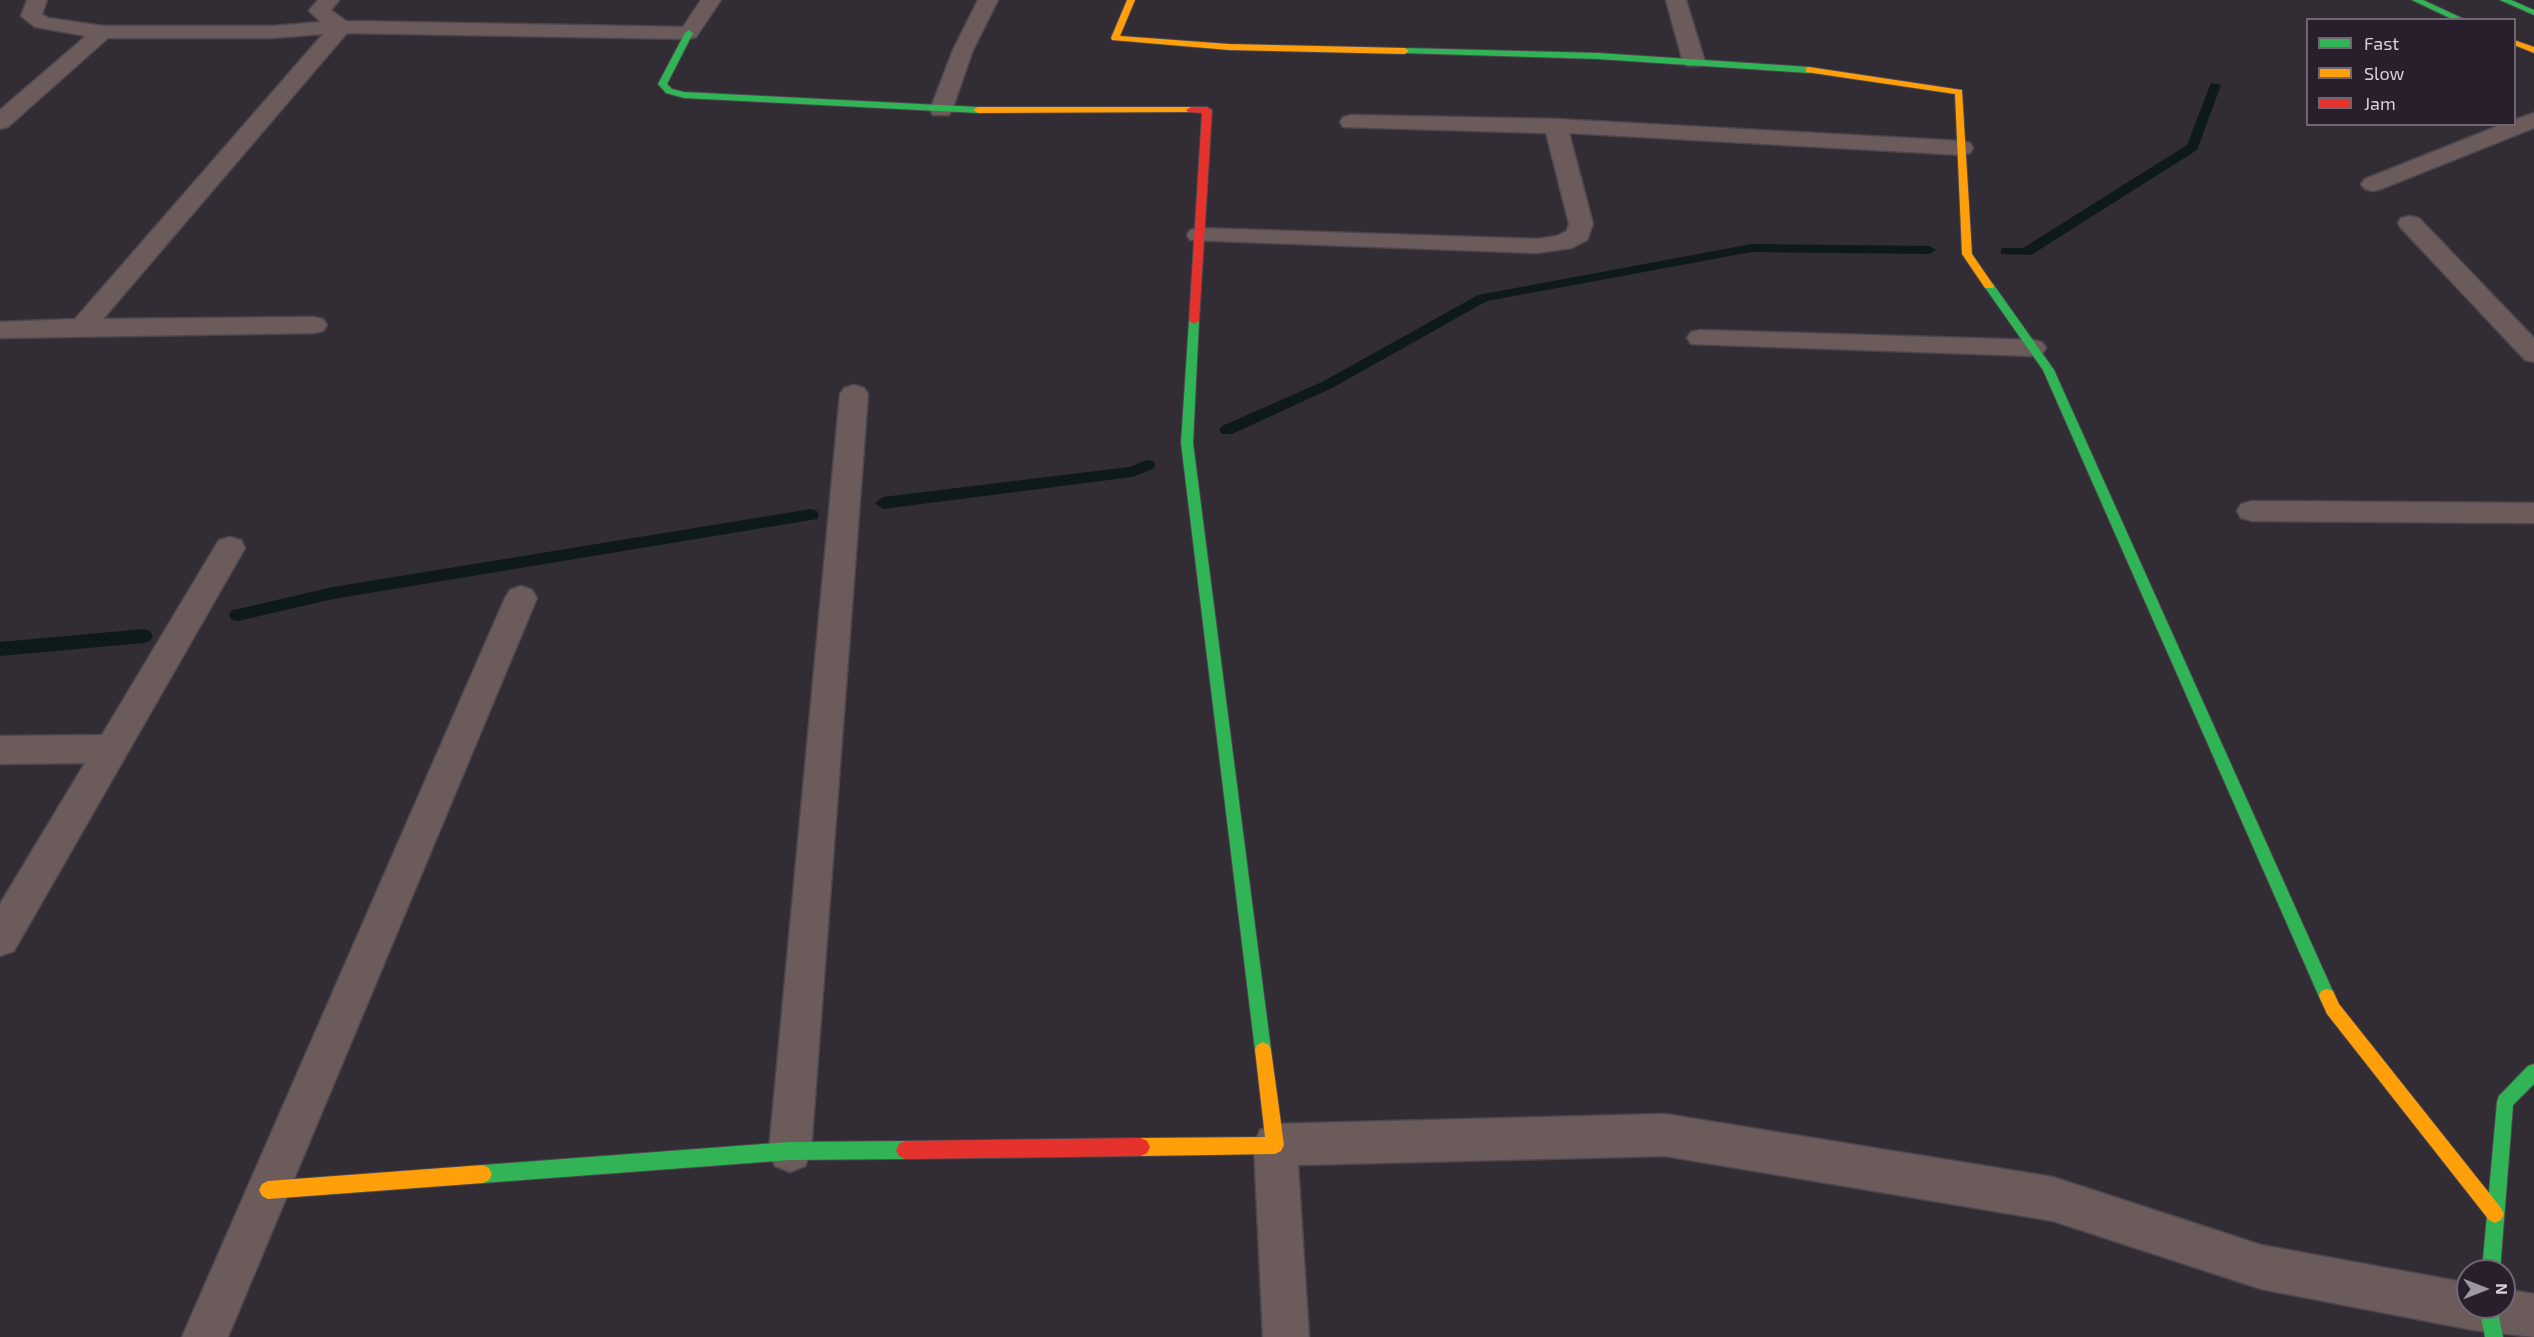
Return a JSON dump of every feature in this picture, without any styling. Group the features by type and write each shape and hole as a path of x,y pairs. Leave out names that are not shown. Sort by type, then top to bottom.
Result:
{"main road":[{"path":"1131,0 1114,38 1228,47 1598,56 1694,62 1812,70 1959,92 1967,254 2048,370 2333,1009 2495,1214"},
{"path":"2416,0 2457,18"},
{"path":"2504,0 2534,13"},
{"path":"268,1190 790,1151 1275,1145 1187,443 1207,110 941,110 684,95 669,91 662,84 689,33"},
{"path":"2516,43 2534,50"},
{"path":"2489,1259 2505,1102 2534,1072"}],"street":[{"path":"37,0 31,16 42,23 103,32 273,32 341,27 689,33 711,0"},
{"path":"329,0 319,11 341,27"},
{"path":"941,110 963,50 988,0"},
{"path":"1676,0 1694,62"},
{"path":"82,327 341,27"},
{"path":"0,122 103,32"},
{"path":"2373,184 2534,120"},
{"path":"1351,122 1556,126 1962,148"},
{"path":"1199,236 1537,246 1563,243 1578,236 1581,224 1556,126"},
{"path":"2410,223 2534,354"},
{"path":"0,330 314,325"},
{"path":"1700,338 2033,348"},
{"path":"790,1151 854,394"},
{"path":"2252,511 2534,513"},
{"path":"0,939 230,548"},
{"path":"205,1337 521,598"},
{"path":"0,750 112,750"},
{"path":"1286,1337 1275,1145 1665,1135 2053,1199 2261,1267 2456,1301"},
{"path":"2516,1313 2534,1317"}],"waterway":[{"path":"2006,251 2026,252 2193,147 2215,85"},
{"path":"1227,430 1327,385 1483,298 1752,248 1929,250"},
{"path":"883,503 1132,472 1147,465"},
{"path":"238,615 333,593 811,515"},
{"path":"0,649 144,636"}],"traffic: fast":[{"path":"2416,0 2457,18"},
{"path":"2504,0 2534,13"},
{"path":"689,33 662,84 669,91 684,95 978,110"},
{"path":"1405,51 1598,56 1809,70"},
{"path":"1989,286 2048,370 2327,996"},
{"path":"1194,321 1187,443 1263,1050"},
{"path":"2492,1259 2505,1102 2534,1072"},
{"path":"483,1174 790,1151 905,1150"},
{"path":"2490,1319 2494,1337"}],"traffic: slow":[{"path":"1131,0 1115,38 1229,47 1405,51"},
{"path":"2516,43 2534,50"},
{"path":"1809,70 1959,92 1967,254 1989,286"},
{"path":"978,110 1191,110"},
{"path":"2327,996 2333,1009 2495,1214"},
{"path":"1141,1147 1275,1145 1263,1050"},
{"path":"268,1190 483,1174"}],"traffic: jam":[{"path":"1191,110 1207,110 1194,321"},
{"path":"905,1150 1141,1147"}]}
